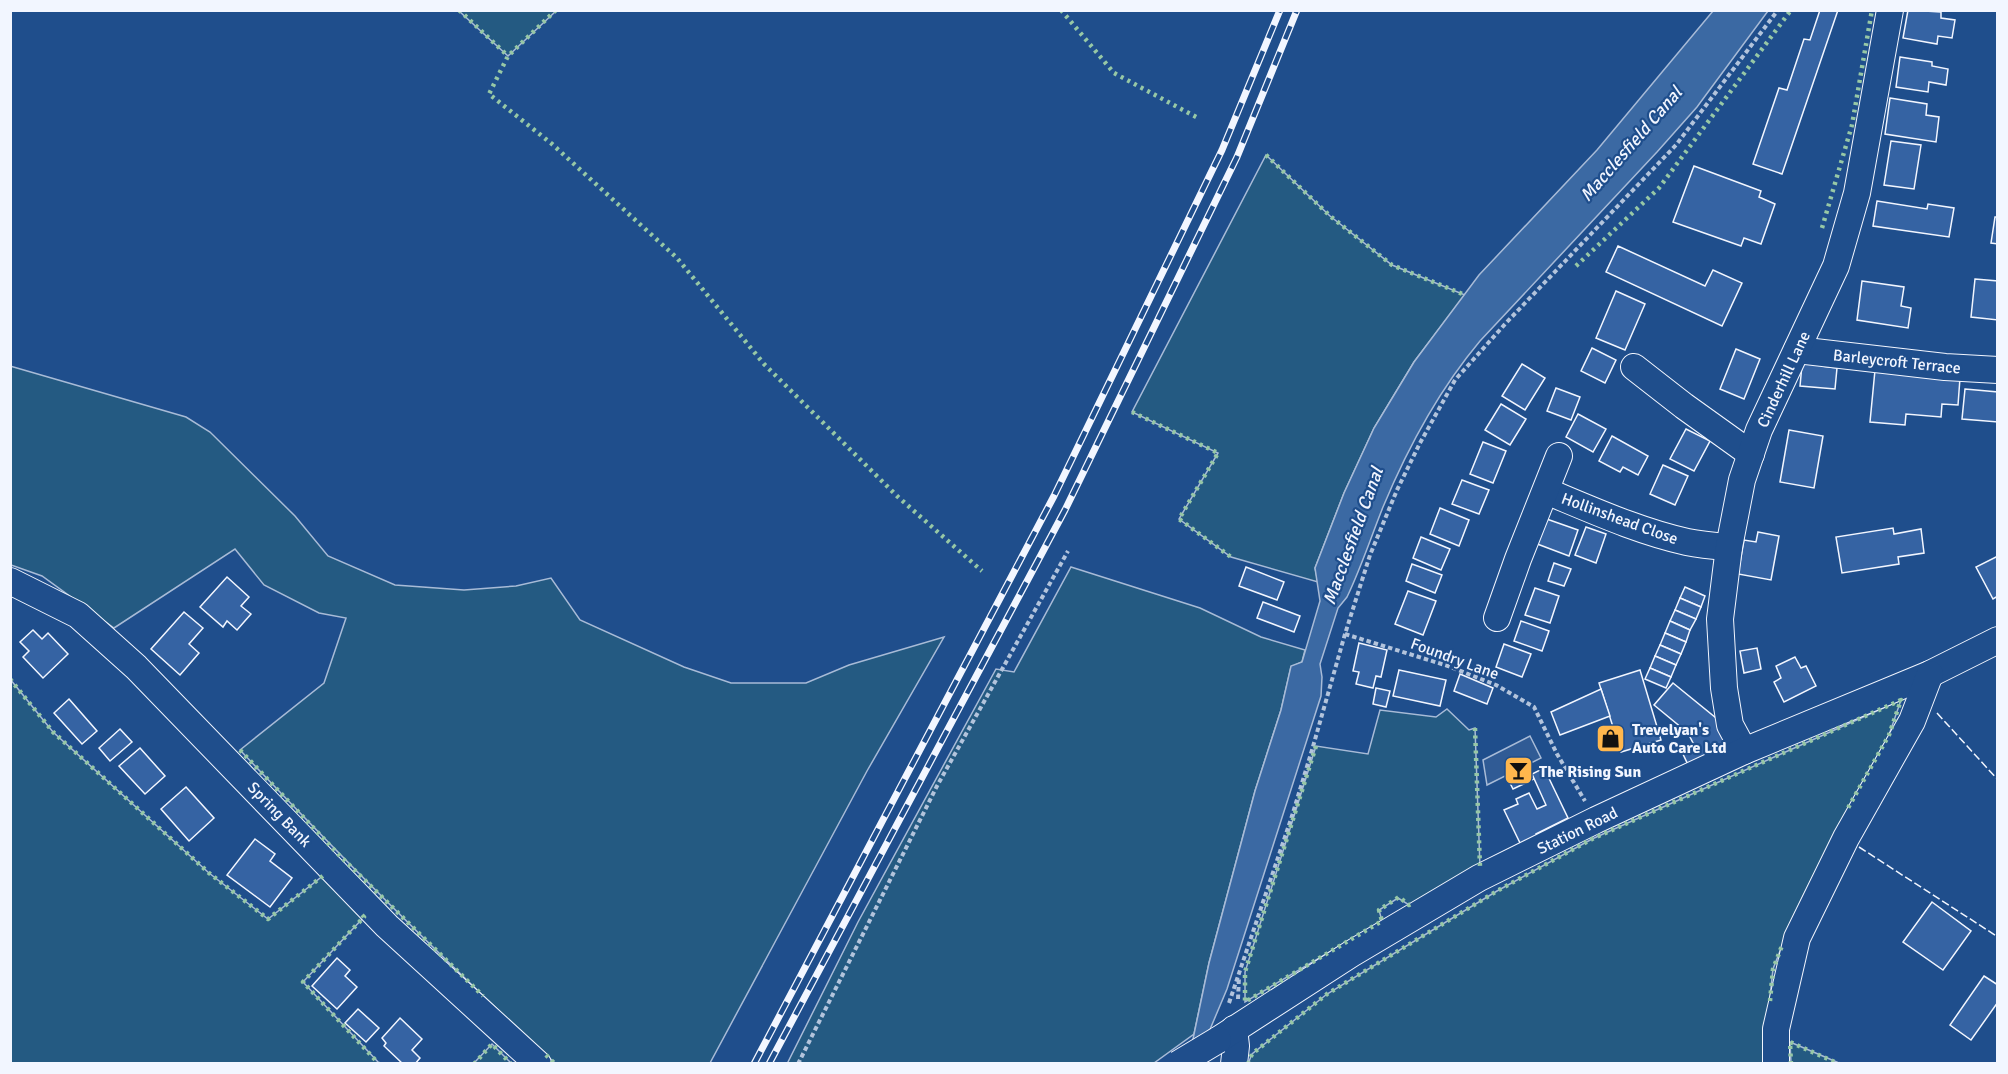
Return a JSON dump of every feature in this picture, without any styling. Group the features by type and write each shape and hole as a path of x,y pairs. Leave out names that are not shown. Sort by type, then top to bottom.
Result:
{"street":[{"name":"Cinderhill Lane","path":"1744,752 1730,725 1724,688 1720,619 1729,547 1742,480 1759,429 1836,266 1857,193 1890,10"},
{"name":"Barleycroft Terrace","path":"1797,350 1945,367 1998,370"},
{"path":"1634,367 1751,454"},
{"name":"Hollinshead Close","path":"1497,618 1559,456"},
{"name":"Hollinshead Close","path":"1546,491 1660,535 1689,542 1729,547"},
{"name":"Spring Bank","path":"10,581 78,615 136,666 387,926 538,1064"},
{"name":"Station Road","path":"1178,1064 1235,1024 1479,878 1596,820 1744,752 1930,674 1998,640"},
{"path":"1776,1064 1776,1029 1797,938 1846,838 1912,721 1930,674"},
{"path":"1234,1064 1235,1024"}],"path":[{"path":"1235,1024 1239,970 1309,761 1370,555 1397,490 1420,443 1455,380 1506,323 1676,145 1778,10"},
{"path":"798,1064 937,786 1068,551"},
{"name":"Foundry Lane","path":"1345,634 1448,666 1496,685 1534,707 1557,754 1596,820"}],"shaded area":[{"path":"459,11 556,11 508,56"},
{"path":"1266,155 1330,216 1392,265 1465,295 1414,362 1374,428 1344,493 1315,568 1318,582 1231,557 1179,519 1218,453 1132,412"},
{"path":"10,366 186,417 210,432 295,516 328,556 395,585 464,590 516,586 551,578 580,620 684,667 731,683 806,683 849,665 944,637 867,771 710,1063 555,1063 395,909 240,750 324,683 346,618 319,613 264,585 235,549 114,628 42,576 11,565"},
{"path":"1071,567 1200,608 1261,637 1305,650 1302,662 1291,667 1281,710 1255,791 1209,963 1194,1034 1154,1063 787,1064 858,922 996,669 1014,672"},
{"path":"10,679 53,732 209,873 268,919 324,875 364,917 303,982 379,1063 11,1063"},
{"path":"1901,700 1889,735 1834,834 1794,915 1773,969 1763,1063 1248,1064 1252,1054 1327,994 1497,891 1592,839"},
{"path":"1447,709 1469,730 1475,728 1480,867 1409,905 1398,898 1379,910 1382,921 1245,1002 1245,972 1316,746 1368,754 1380,710 1436,717"},
{"path":"1530,736 1541,758 1487,785 1483,760"},
{"path":"1790,1042 1839,1063 1791,1063"},
{"path":"492,1044 511,1063 474,1063"}],"water":[{"name":"Macclesfield Canal","path":"1713,11 1768,11 1697,107 1480,341 1437,400 1403,463 1352,586 1338,608 1320,664 1321,696 1227,989 1211,1027 1200,1063 1189,1058 1209,963 1255,791 1281,710 1291,666 1302,662 1320,601 1315,568 1344,493 1374,428 1414,362 1479,275 1597,150"}],"building":[{"path":"1820,10 1838,10 1782,174 1753,164 1779,88 1787,90 1804,39 1810,40"},
{"path":"1908,10 1941,12 1941,18 1955,20 1952,38 1938,36 1937,44 1903,38"},
{"path":"1900,57 1932,62 1932,66 1948,69 1946,85 1929,82 1928,92 1896,87"},
{"path":"1890,98 1927,104 1926,115 1939,117 1936,142 1885,134"},
{"path":"1891,141 1921,145 1914,189 1884,185"},
{"path":"1694,166 1761,191 1759,197 1775,204 1761,244 1744,238 1741,246 1673,222"},
{"path":"1877,201 1927,209 1928,204 1954,208 1949,237 1873,226"},
{"path":"1995,217 1998,217 1998,244 1991,243"},
{"path":"1618,246 1705,286 1713,270 1742,283 1722,326 1606,272"},
{"path":"1975,279 1998,281 1998,320 1971,317"},
{"path":"1862,281 1904,287 1901,306 1911,308 1908,328 1857,320"},
{"path":"1616,291 1645,304 1625,350 1596,338"},
{"path":"1592,348 1616,360 1605,383 1581,371"},
{"path":"1736,349 1760,359 1744,399 1720,389"},
{"path":"1803,354 1823,356 1822,366 1837,368 1835,389 1800,386"},
{"path":"1522,364 1545,378 1525,410 1502,396"},
{"path":"1875,370 1960,378 1958,405 1942,404 1941,417 1906,414 1905,425 1870,422"},
{"path":"1556,388 1580,397 1571,420 1547,411"},
{"path":"1965,389 1998,392 1998,422 1962,419"},
{"path":"1501,404 1526,419 1510,445 1485,430"},
{"path":"1578,414 1606,429 1593,452 1566,437"},
{"path":"1686,429 1710,441 1694,471 1670,459"},
{"path":"1789,430 1823,436 1814,488 1780,482"},
{"path":"1612,436 1648,456 1638,475 1623,467 1620,472 1599,461"},
{"path":"1483,442 1506,451 1493,483 1470,474"},
{"path":"1663,465 1688,476 1675,505 1650,494"},
{"path":"1462,480 1489,490 1479,514 1452,504"},
{"path":"1440,508 1469,520 1459,546 1430,534"},
{"path":"1541,517 1578,530 1569,556 1532,542"},
{"path":"1586,527 1606,534 1596,563 1575,555"},
{"path":"1893,528 1894,534 1921,529 1924,553 1898,557 1899,564 1842,573 1836,537"},
{"path":"1758,532 1779,536 1771,580 1738,574 1744,540 1756,542"},
{"path":"1421,537 1450,549 1441,570 1413,558"},
{"path":"1998,556 1998,596 1993,599 1976,567"},
{"path":"1554,563 1571,569 1564,586 1548,581"},
{"path":"1412,564 1442,575 1435,593 1406,581"},
{"path":"1246,567 1284,582 1277,600 1239,586"},
{"path":"227,577 249,597 241,606 251,614 237,630 227,621 223,627 200,607"},
{"path":"1685,587 1705,596 1701,607 1680,598"},
{"path":"1535,588 1559,596 1550,623 1525,615"},
{"path":"1408,591 1436,601 1423,635 1395,624"},
{"path":"1680,598 1701,607 1696,619 1675,610"},
{"path":"1263,602 1300,616 1294,632 1257,618"},
{"path":"1675,610 1696,619 1690,630 1670,621"},
{"path":"184,612 203,628 189,644 199,653 180,675 151,649"},
{"path":"1521,621 1549,631 1542,651 1514,641"},
{"path":"1670,621 1690,630 1686,642 1665,633"},
{"path":"33,630 42,639 48,633 68,654 43,678 23,657 29,651 20,642"},
{"path":"1665,633 1686,642 1681,654 1660,645"},
{"path":"1359,643 1387,650 1381,677 1376,676 1373,688 1356,684 1359,672 1353,671"},
{"path":"1504,644 1531,654 1522,677 1496,667"},
{"path":"1660,645 1681,654 1676,665 1655,656"},
{"path":"1757,648 1761,669 1744,673 1740,651"},
{"path":"1655,656 1676,665 1671,677 1650,668"},
{"path":"1795,657 1801,668 1806,666 1816,686 1784,702 1774,682 1781,678 1776,666"},
{"path":"1650,668 1671,677 1666,688 1645,679"},
{"path":"1399,670 1446,680 1440,706 1393,696"},
{"path":"1640,670 1661,740 1621,752 1599,683"},
{"path":"1460,674 1493,688 1487,704 1454,691"},
{"path":"1673,683 1716,718 1728,741 1720,746 1723,752 1690,769 1682,752 1694,745 1688,733 1654,705"},
{"path":"1376,688 1390,691 1386,707 1373,704"},
{"path":"1601,689 1610,716 1560,735 1551,712"},
{"path":"69,699 97,731 82,744 54,713"},
{"path":"120,729 132,742 110,761 99,748"},
{"path":"140,748 165,776 145,794 119,766"},
{"path":"1528,767 1534,779 1513,789 1507,777"},
{"path":"1544,768 1568,818 1536,834 1537,837 1521,845 1504,810 1518,804 1516,799 1529,793 1537,809 1546,805 1532,774"},
{"path":"186,787 214,818 189,841 161,809"},
{"path":"255,839 275,854 270,861 292,878 270,907 227,875"},
{"path":"1932,902 1971,931 1943,970 1903,942"},
{"path":"337,958 350,970 345,976 357,987 337,1009 312,986"},
{"path":"1984,976 1998,985 1998,1002 1971,1040 1950,1025"},
{"path":"358,1009 379,1028 366,1042 345,1023"},
{"path":"400,1018 422,1039 412,1050 420,1058 415,1064 403,1064 384,1046 386,1043 382,1038"}],"railway":[{"path":"754,1064 1054,496 1222,150 1280,10"},
{"path":"769,1064 1065,510 1237,157 1297,10"}],"hedge":[{"path":"459,10 508,56"},
{"path":"556,10 508,56 489,94 552,144 677,258 764,364 897,496 982,571"},
{"path":"1061,10 1114,73 1198,118"},
{"path":"1576,266 1659,188 1791,10"},
{"path":"1822,228 1852,125 1872,10"},
{"path":"1266,155 1330,216 1392,265 1465,295"},
{"path":"1132,412 1218,453 1179,519 1231,557"},
{"path":"10,679 53,732 209,873 268,919 325,876"},
{"path":"1248,1064 1252,1054 1327,994 1497,891 1592,839 1901,700 1889,735 1848,808"},
{"path":"1475,728 1479,868"},
{"path":"1316,746 1245,972 1245,1002 1382,921 1379,910 1399,897 1409,905 1413,903"},
{"path":"240,750 339,855 483,996"},
{"path":"362,915 364,917 303,982 379,1064"},
{"path":"1770,1001 1773,969 1783,943"},
{"path":"1791,1064 1790,1042 1839,1064"},
{"path":"474,1064 492,1044 511,1064"},
{"path":"546,1055 555,1064"}],"fence":[{"path":"1937,713 1998,780"},
{"path":"1859,847 1998,937"}],"place":[{"name":"Trevelyan's Auto Care Ltd","path":"1611,738"},
{"name":"The Rising Sun","path":"1518,771"}]}
